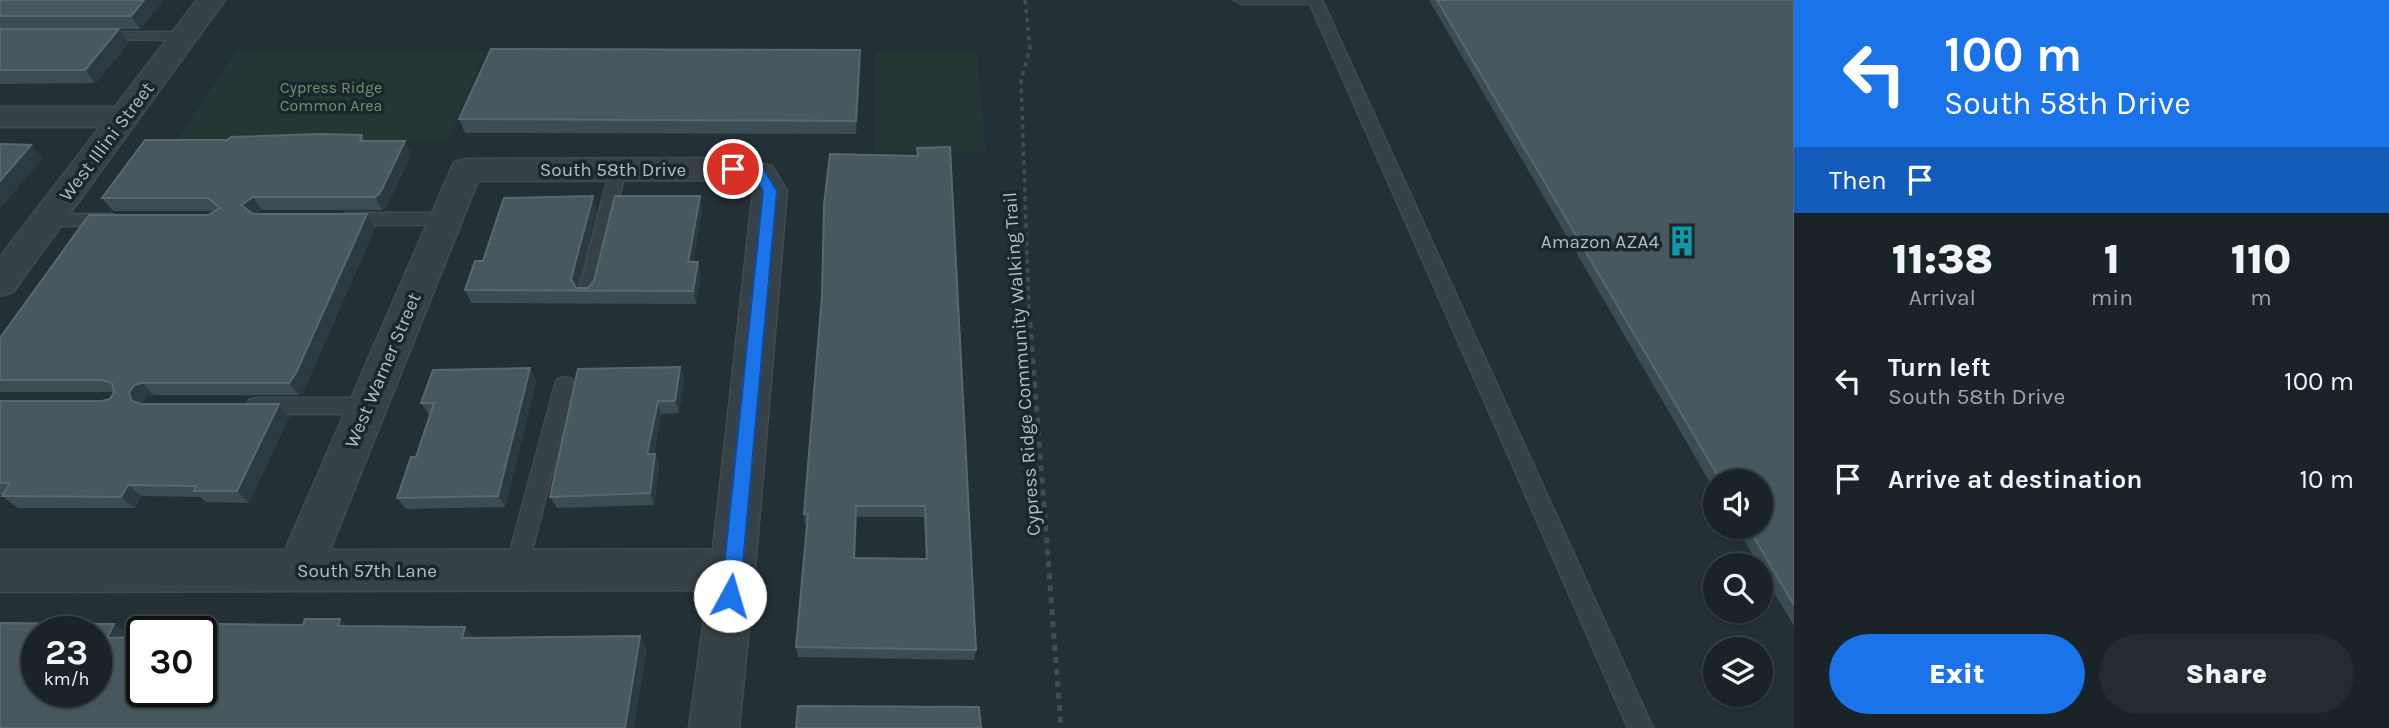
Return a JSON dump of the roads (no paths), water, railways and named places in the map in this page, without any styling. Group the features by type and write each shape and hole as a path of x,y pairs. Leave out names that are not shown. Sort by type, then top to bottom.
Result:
{"street":[{"name":"West Illini Street","path":"0,283 211,0"},
{"path":"0,117 124,117"},
{"name":"South 58th Drive","path":"466,170 733,169 760,174 770,191 733,569"},
{"name":"West Warner Street","path":"299,570 466,170"},
{"path":"714,728 733,569"},
{"name":"South 57th Lane","path":"0,571 733,569"}],"lane":[{"path":"1241,0 1315,0 1641,728"},
{"path":"79,36 184,36"},
{"path":"587,293 618,169"},
{"path":"328,219 446,219"},
{"path":"47,220 126,220"},
{"path":"516,570 565,385"},
{"path":"234,406 367,406"}],"place":[{"name":"Amazon AZA4","path":"1682,241"}],"park label":[{"name":"Cypress Ridge Common Area","path":"331,96"}]}
